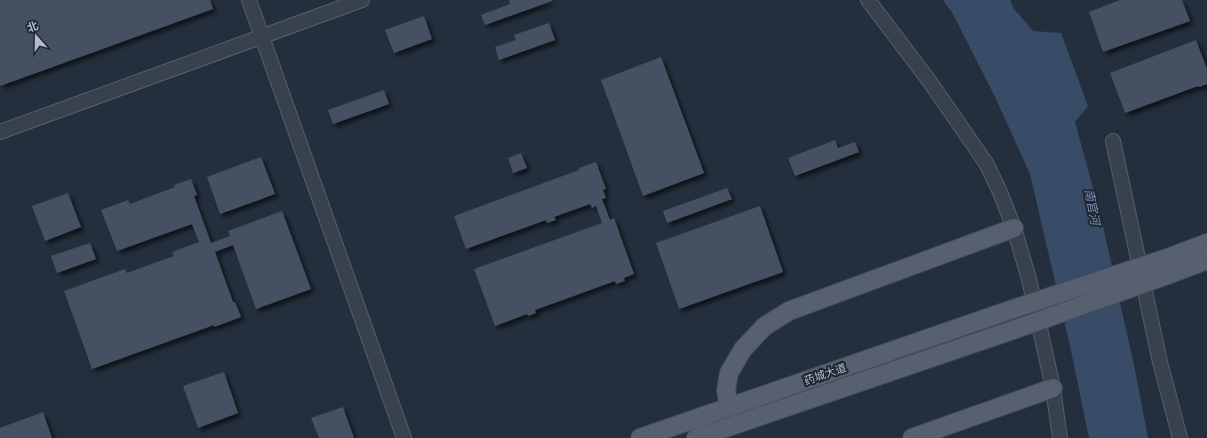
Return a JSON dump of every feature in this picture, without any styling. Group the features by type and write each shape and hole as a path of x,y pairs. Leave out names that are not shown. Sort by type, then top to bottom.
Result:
{"main road":[{"path":"729,407 726,390 729,373 743,349 765,326 789,311 1014,228"},
{"path":"1171,265 1207,243"},
{"path":"1171,265 1207,260"},
{"name":"药城大道","path":"640,438 1010,310 1171,265"},
{"name":"药城大道","path":"696,438 736,432 1013,330 1171,265"},
{"path":"912,438 1052,388"}],"street":[{"path":"249,0 404,438"},
{"path":"0,132 362,0"},
{"path":"868,0 930,82 986,163 1014,228 1029,279 1052,388 1060,438"},
{"path":"1113,140 1160,362 1180,438"}],"water":[{"name":"南官河","path":"943,0 1010,0 1014,9 1033,31 1061,33 1088,106 1075,122 1101,217 1135,370 1148,438 1089,438 1070,346 1030,174 996,99 953,14"}],"building":[{"path":"0,0 210,0 213,9 0,86"},
{"path":"509,0 552,1 485,25 481,15 510,4"},
{"path":"1120,0 1182,0 1190,21 1103,52 1089,12"},
{"path":"424,16 432,39 394,53 385,30"},
{"path":"549,23 555,40 499,60 495,47 516,40 514,35"},
{"path":"1196,40 1207,69 1207,84 1125,113 1110,73"},
{"path":"661,57 704,173 643,196 601,80"},
{"path":"384,90 389,104 333,124 328,110"},
{"path":"835,140 838,148 855,142 859,152 795,176 788,158"},
{"path":"521,153 527,168 513,173 508,158"},
{"path":"261,157 275,194 220,214 207,177"},
{"path":"596,162 606,189 603,190 606,198 602,199 610,220 614,218 634,274 624,278 625,281 616,284 615,281 535,310 536,313 528,316 527,314 495,326 474,269 602,223 596,206 592,208 590,204 554,217 556,220 547,223 546,220 466,249 454,216 579,170 579,168"},
{"path":"191,179 197,195 194,196 211,243 230,236 228,231 282,211 311,289 256,309 233,245 215,252 233,302 235,302 241,317 214,327 214,325 92,369 64,291 125,269 127,273 174,256 172,252 199,242 192,224 117,251 101,210 128,200 130,204 175,187 174,185"},
{"path":"727,188 732,199 667,223 663,211"},
{"path":"68,193 81,227 45,241 32,206"},
{"path":"760,206 783,272 679,309 656,243"},
{"path":"90,243 96,259 57,273 51,256"},
{"path":"224,372 238,413 198,428 183,386"},
{"path":"343,407 354,438 319,438 311,418"},
{"path":"43,412 52,438 0,438 0,428"}]}
